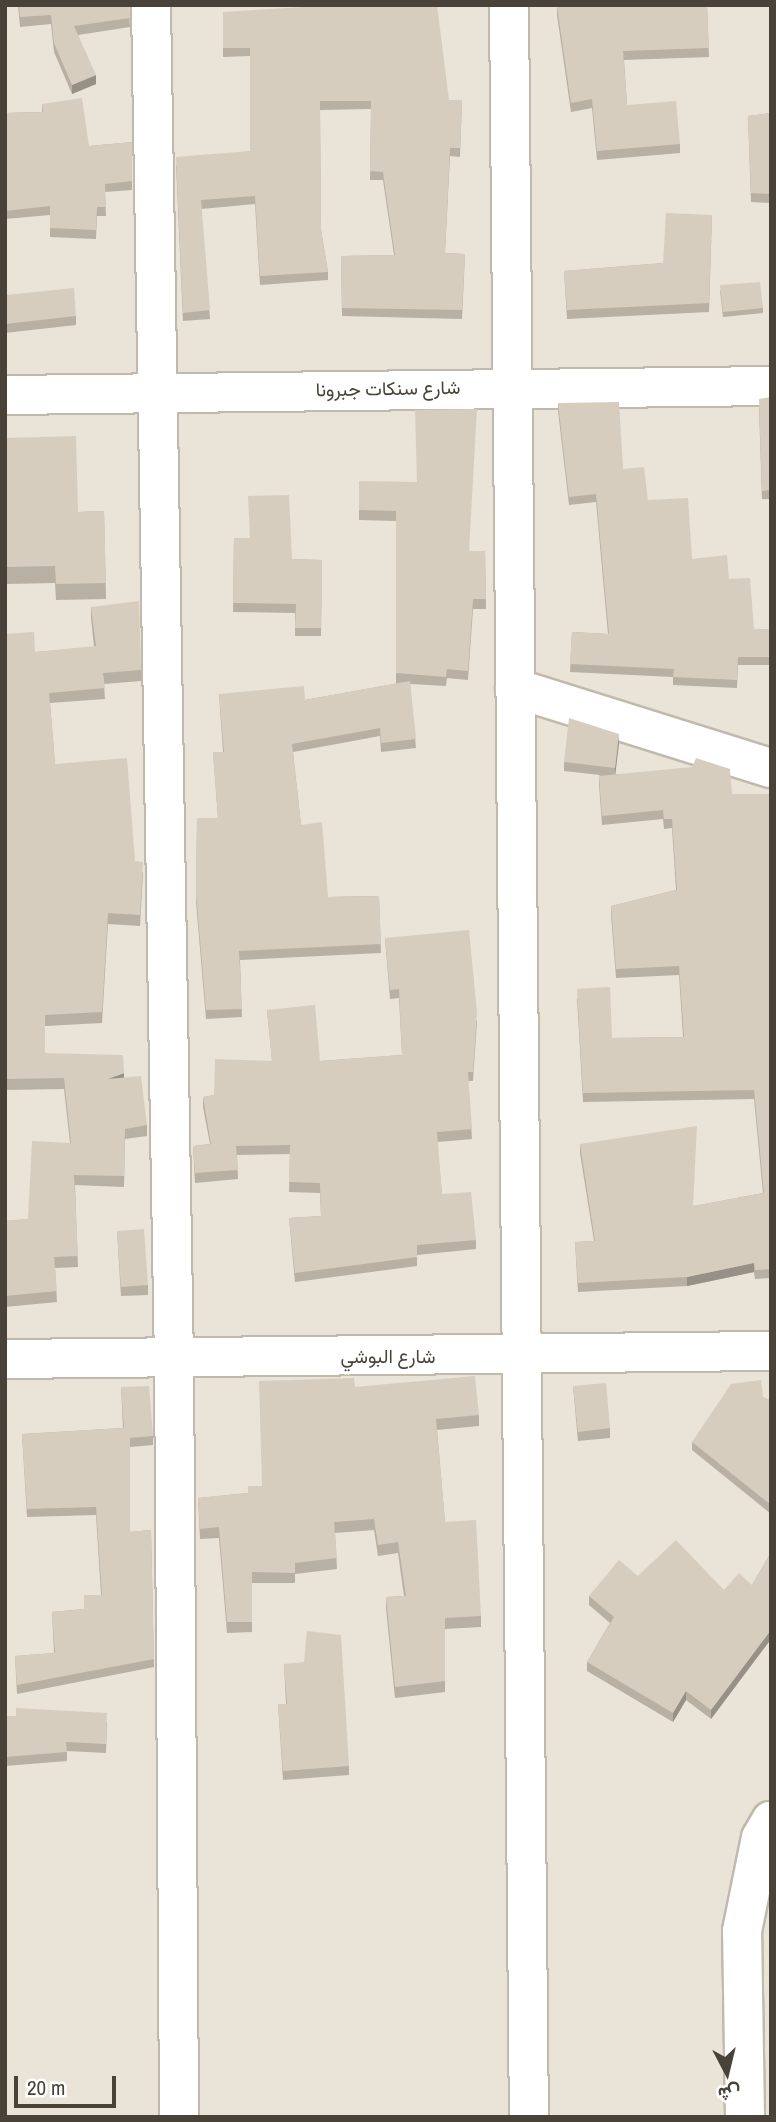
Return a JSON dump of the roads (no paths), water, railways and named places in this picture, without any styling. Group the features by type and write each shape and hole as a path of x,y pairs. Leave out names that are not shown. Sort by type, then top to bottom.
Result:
{"street":[{"path":"151,5 153,392 174,1358 179,2117"},
{"path":"509,5 529,2117"},
{"name":"شارع سنكات جبرونا","path":"5,395 771,386"},
{"path":"515,688 771,768"},
{"name":"شارع البوشي","path":"5,1359 521,1356 771,1351"},
{"path":"745,2117 742,1931 767,1834"}]}
